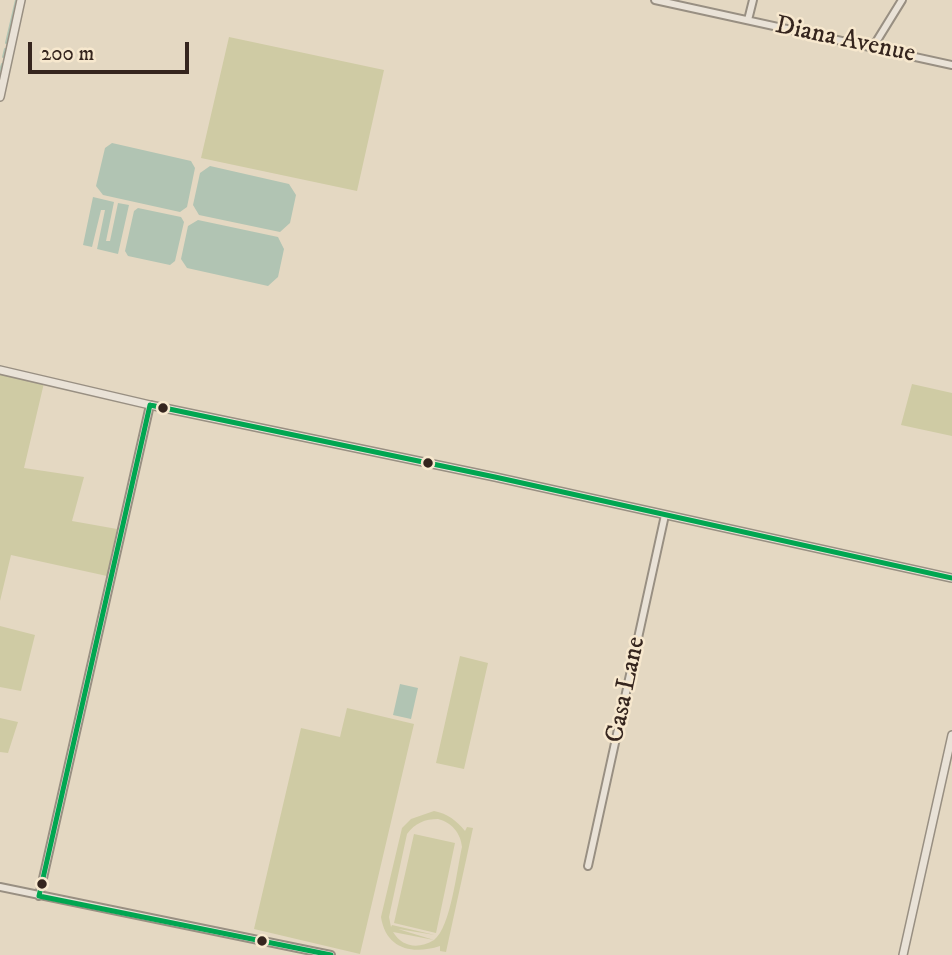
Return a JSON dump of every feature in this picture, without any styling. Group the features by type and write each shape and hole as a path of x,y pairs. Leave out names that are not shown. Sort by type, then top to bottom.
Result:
{"street":[{"path":"0,97 21,0"},
{"name":"Diana Avenue","path":"655,0 952,65"},
{"path":"748,20 753,0"},
{"path":"873,47 902,0"},
{"path":"0,370 150,405 952,578"},
{"path":"39,896 150,405"},
{"name":"Casa Lane","path":"588,866 665,515"},
{"path":"903,955 952,735"},
{"path":"0,887 331,955"}],"shaded area":[{"path":"229,37 384,70 357,191 201,158"},
{"path":"112,143 191,161 195,168 187,207 180,212 103,195 96,186 105,148"},
{"path":"210,166 289,184 296,195 290,223 280,232 199,215 193,205 200,173"},
{"path":"93,197 114,202 106,241 110,241 118,203 129,205 118,254 97,249 105,210 101,210 92,247 83,245"},
{"path":"138,208 181,217 184,222 175,261 170,265 128,256 125,251 134,211"},
{"path":"198,220 278,237 284,249 278,277 268,286 187,268 181,259 188,226"},
{"path":"0,373 44,383 24,468 84,477 72,521 117,529 107,576 11,555 0,601"},
{"path":"912,384 952,393 952,436 901,425"},
{"path":"0,626 35,635 21,691 0,687"},
{"path":"460,656 488,663 464,769 436,763"},
{"path":"400,684 418,688 411,719 393,715"},
{"path":"347,708 414,724 360,954 254,929 301,728 340,737"},
{"path":"0,718 18,722 8,753 0,752"},
{"path":"434,811 451,818 465,831 467,827 473,828 446,952 440,951 440,946 420,950 394,943 384,928 381,917 402,828 411,819","holes":["443,820 457,833 462,847 445,923 434,940 398,929 435,935 392,925 391,927 389,917 407,834 417,824","393,932 434,940 417,946 406,944"]},
{"path":"414,834 455,843 436,933 394,923"}],"waterway":[{"path":"6,43 16,0"},
{"path":"3,57 5,49"},
{"path":"0,71 2,64"}],"transit line":[{"path":"150,405 495,477 952,578"},
{"path":"39,896 150,405"},
{"path":"39,896 331,955"}]}
